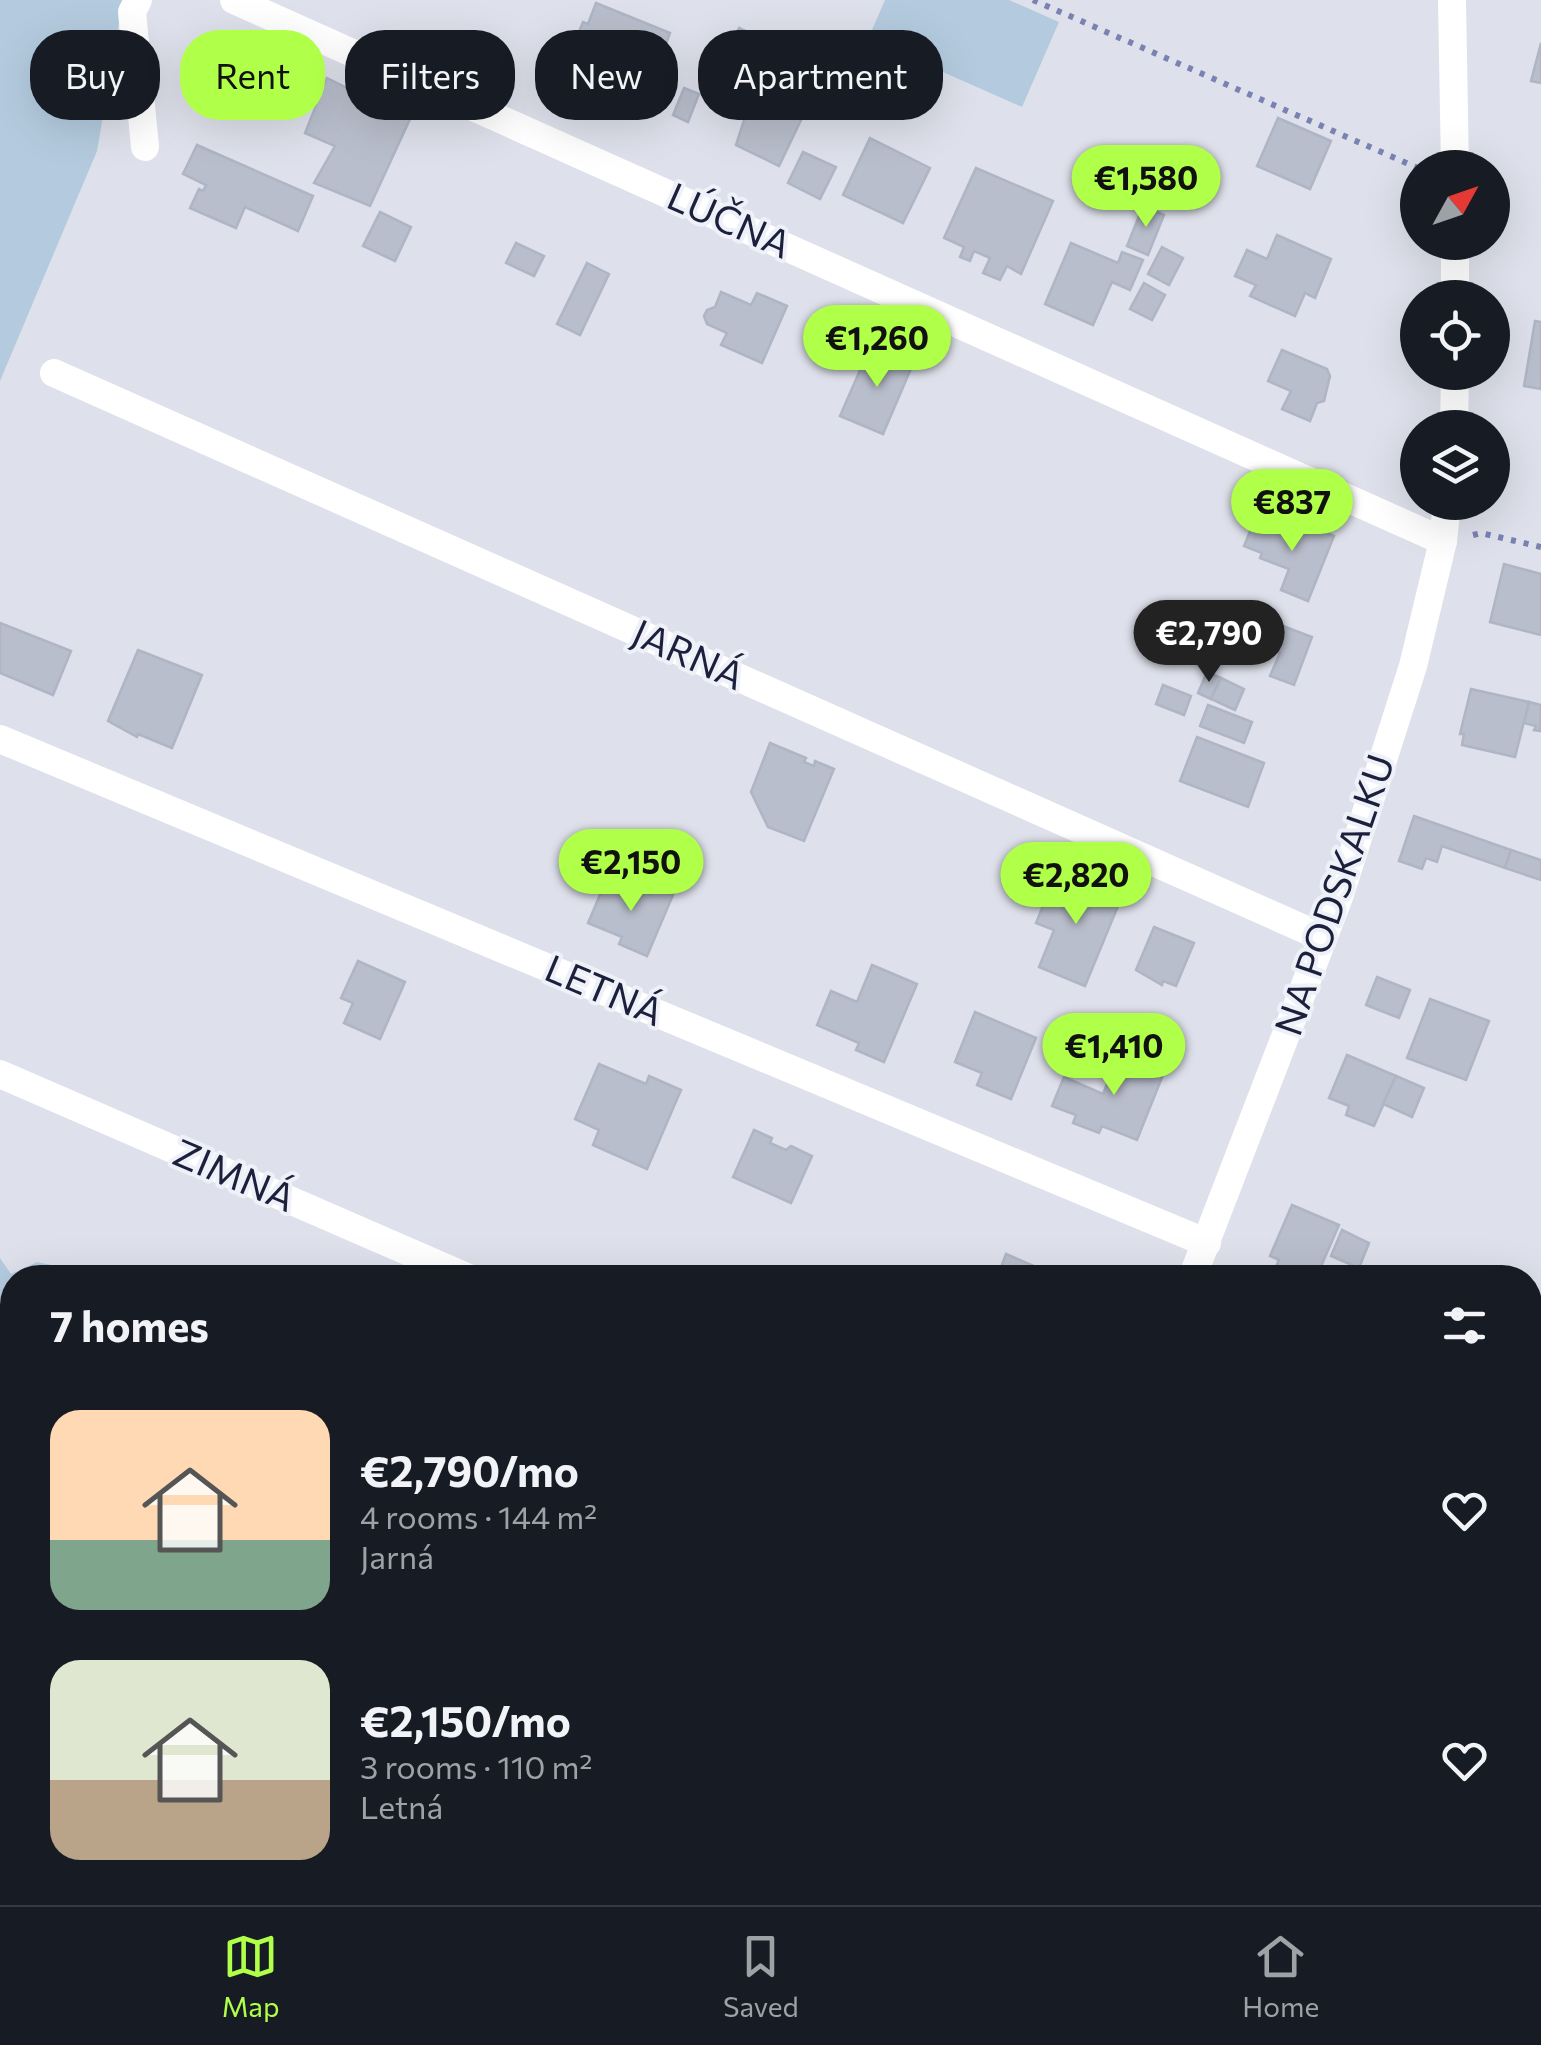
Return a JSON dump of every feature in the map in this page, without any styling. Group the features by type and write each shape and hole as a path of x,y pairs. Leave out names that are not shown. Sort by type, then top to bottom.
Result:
{"street":[{"path":"138,0 132,12 145,146"},
{"name":"LÚČNA","path":"234,0 1443,541"},
{"path":"1452,0 1455,150"},
{"name":"JARNÁ","path":"54,373 1322,936"},
{"name":"NA PODSKALKU","path":"1198,1265 1339,898 1413,666 1445,520"},
{"name":"LETNÁ","path":"0,739 1207,1243"},
{"name":"ZIMNÁ","path":"0,1074 439,1265"}],"path":[{"path":"1033,0 1400,160"},
{"path":"1443,541 1481,534 1541,547"}],"shaded area":[{"path":"0,0 123,0 118,30 30,30 30,120 102,120 97,151 0,381"},
{"path":"885,0 1009,0 1059,22 1022,107 943,72 943,30 872,30"}],"building":[{"path":"596,3 663,30 580,30 583,22 588,24"},
{"path":"1541,43 1541,83 1531,81"},
{"path":"327,78 345,87 345,120 410,120 370,206 314,183 335,146 305,133 310,120 325,120"},
{"path":"684,88 698,94 688,122 678,117"},
{"path":"1278,118 1331,141 1310,189 1257,166"},
{"path":"744,120 801,120 779,166 736,145"},
{"path":"870,138 930,168 903,223 843,195"},
{"path":"197,145 313,196 298,231 245,207 236,228 190,208 199,189 203,191 206,185 183,174"},
{"path":"803,152 836,167 820,199 788,183"},
{"path":"976,168 1053,201 1021,274 1007,266 1000,280 983,273 990,258 974,251 970,261 960,257 964,247 944,238"},
{"path":"1143,206 1164,215 1148,255 1127,246"},
{"path":"380,212 411,227 395,261 363,246"},
{"path":"1277,235 1331,259 1315,298 1305,293 1295,316 1250,296 1256,285 1235,276 1247,250 1267,259"},
{"path":"516,243 544,256 534,276 506,263"},
{"path":"1071,243 1118,263 1122,252 1143,260 1130,290 1112,282 1093,325 1045,304"},
{"path":"1162,247 1183,258 1169,285 1148,274"},
{"path":"587,263 609,274 580,335 557,324"},
{"path":"1144,283 1165,295 1152,320 1130,309"},
{"path":"721,292 751,305 757,293 787,306 762,363 721,345 727,333 707,324 704,316 715,307"},
{"path":"1535,321 1541,322 1541,389 1524,386"},
{"path":"871,345 913,364 883,434 840,416"},
{"path":"1282,350 1327,369 1330,376 1324,401 1317,403 1310,421 1282,409 1291,391 1268,381"},
{"path":"1255,519 1299,536 1304,524 1334,536 1308,601 1281,590 1289,569 1260,558 1262,553 1244,546"},
{"path":"1504,564 1541,574 1541,635 1490,622"},
{"path":"1225,604 1312,637 1294,685 1270,676 1280,653 1216,629"},
{"path":"0,623 71,651 53,695 0,673"},
{"path":"138,650 202,675 172,748 138,734 137,737 108,721"},
{"path":"1207,672 1221,678 1211,699 1198,693"},
{"path":"1221,678 1244,689 1235,710 1211,699"},
{"path":"1163,685 1191,696 1184,715 1156,704"},
{"path":"1471,689 1529,702 1515,757 1462,745 1464,734 1460,734"},
{"path":"1529,702 1541,705 1540,731 1524,723"},
{"path":"1208,705 1252,722 1244,743 1200,726"},
{"path":"1197,737 1264,763 1248,807 1180,781"},
{"path":"770,743 806,758 804,762 814,766 815,761 834,769 804,841 768,827 751,792"},
{"path":"1414,816 1511,850 1505,868 1442,846 1437,862 1426,858 1422,869 1399,861"},
{"path":"1511,850 1541,860 1541,880 1505,868"},
{"path":"608,876 650,894 653,887 673,895 647,956 619,944 622,937 588,923"},
{"path":"1055,876 1089,890 1093,881 1123,894 1085,986 1039,967 1054,930 1036,923"},
{"path":"1154,927 1194,943 1176,986 1163,981 1162,985 1136,970"},
{"path":"358,961 405,982 380,1039 344,1023 353,1003 341,998"},
{"path":"872,965 917,984 884,1062 856,1050 859,1043 817,1025 831,991 857,1002"},
{"path":"1377,977 1410,990 1399,1018 1366,1005"},
{"path":"1430,999 1489,1021 1466,1080 1407,1058"},
{"path":"975,1012 1036,1038 1011,1099 977,1085 982,1073 955,1062"},
{"path":"1120,1052 1165,1070 1137,1140 1102,1126 1099,1133 1073,1123 1076,1115 1052,1106 1064,1077 1103,1094"},
{"path":"1347,1055 1396,1076 1374,1126 1346,1115 1349,1106 1329,1098"},
{"path":"599,1064 646,1084 649,1076 681,1090 647,1169 593,1145 599,1130 575,1119"},
{"path":"1396,1076 1424,1088 1412,1117 1383,1104"},
{"path":"754,1130 772,1138 770,1143 786,1150 791,1146 812,1156 791,1203 733,1177"},
{"path":"1292,1205 1339,1225 1322,1265 1277,1265 1279,1260 1270,1256"},
{"path":"1342,1230 1369,1243 1360,1265 1331,1256"},
{"path":"1006,1254 1032,1265 1002,1265"}]}
